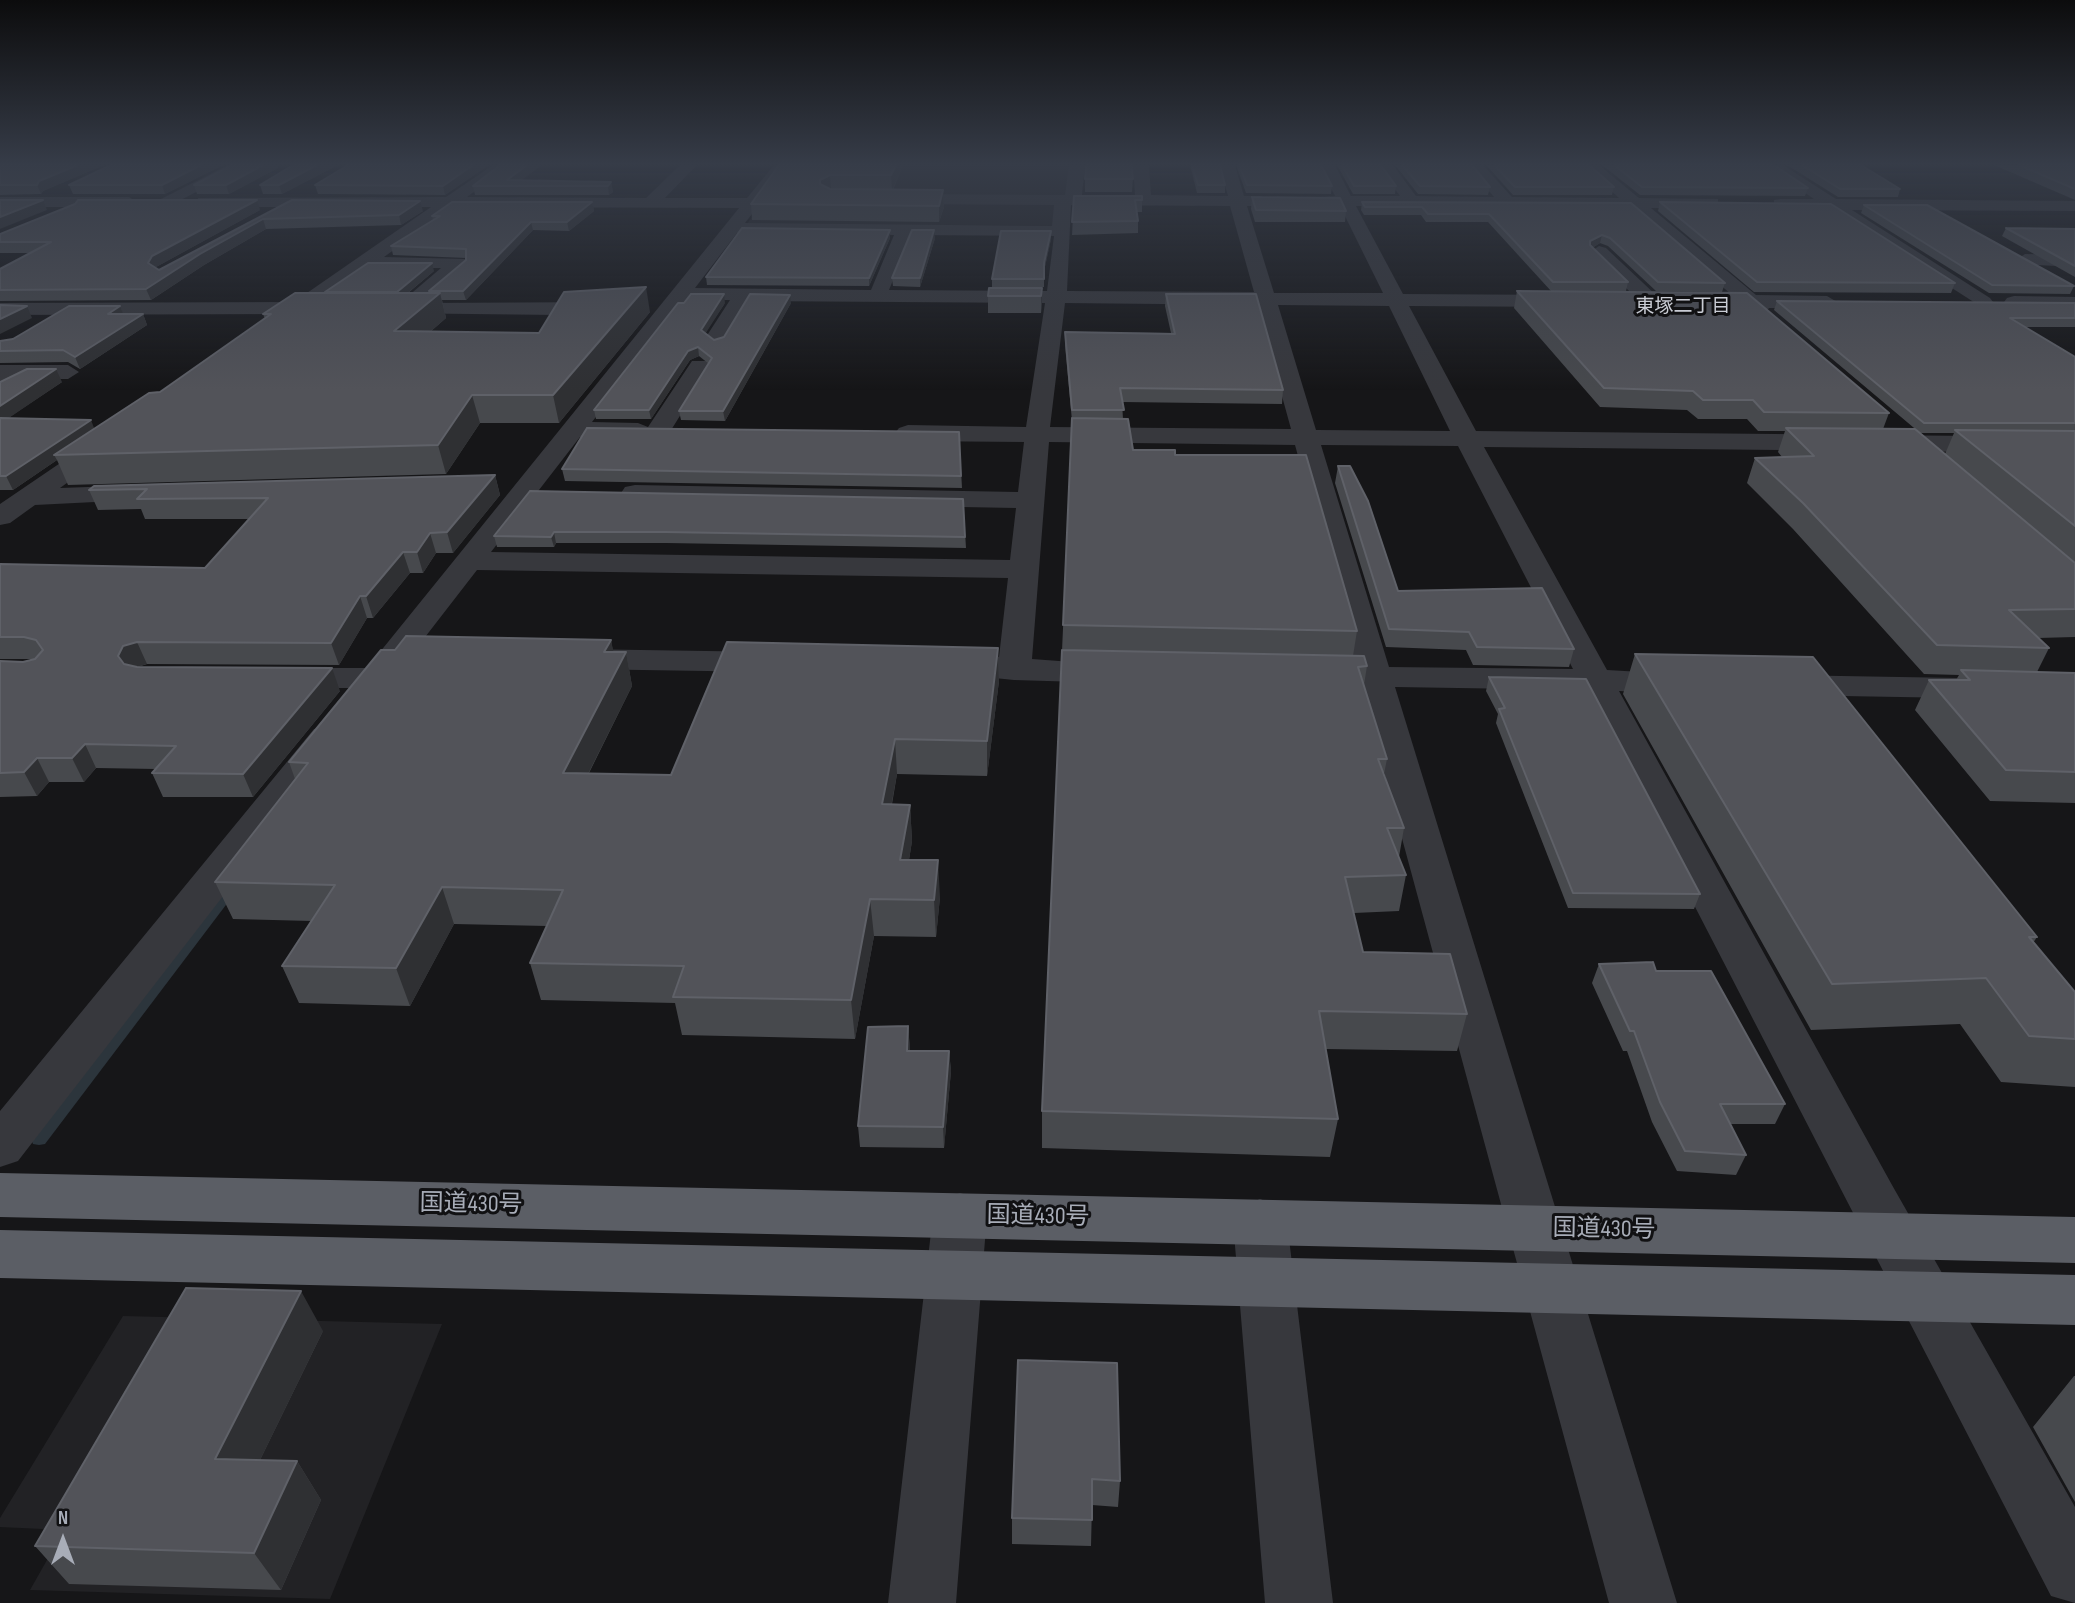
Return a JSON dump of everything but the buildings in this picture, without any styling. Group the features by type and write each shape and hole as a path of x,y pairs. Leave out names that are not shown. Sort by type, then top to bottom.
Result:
{"highway":[{"name":"国道430号","path":"0,1195 2075,1240"},
{"path":"0,1254 2075,1300"}],"street":[{"path":"265,332 398,240"},
{"path":"0,1147 405,660 468,561 571,429 727,240"},
{"path":"880,288 900,240"},
{"path":"1014,670 1037,434 1062,240"},
{"path":"1248,240 1643,1603"},
{"path":"1366,240 1466,437 2075,1572"},
{"path":"1678,240 1783,328"},
{"path":"1889,240 1983,302"},
{"path":"1599,252 1651,301"},
{"path":"2065,282 2020,257 2075,261"},
{"path":"366,262 459,263 405,309"},
{"path":"647,303 682,296 743,295 1584,301"},
{"path":"715,340 743,295"},
{"path":"1624,301 1847,302"},
{"path":"1942,302 2075,303"},
{"path":"368,309 558,309 621,305"},
{"path":"0,309 342,308"},
{"path":"33,330 69,309"},
{"path":"659,430 700,366"},
{"path":"0,372 68,372"},
{"path":"0,388 27,372"},
{"path":"1884,416 1944,469"},
{"path":"571,429 686,430"},
{"path":"0,517 120,433"},
{"path":"888,433 1466,437 2071,447"},
{"path":"0,500 31,496 170,492"},
{"path":"607,493 1032,500"},
{"path":"468,561 1022,569"},
{"path":"543,658 804,663"},
{"path":"255,678 405,660"},
{"path":"914,665 1142,673"},
{"path":"1278,676 1715,684"},
{"path":"1757,685 2075,690"},
{"path":"922,1603 960,1216"},
{"path":"1260,1222 1299,1603"}],"shaded area":[{"path":"123,1316 442,1324 330,1599 30,1590 64,1530 0,1527 0,1518"}],"waterway":[{"path":"39,1139 233,886"}],"district":[{"name":"東塚二丁目","path":"1683,307"}]}
